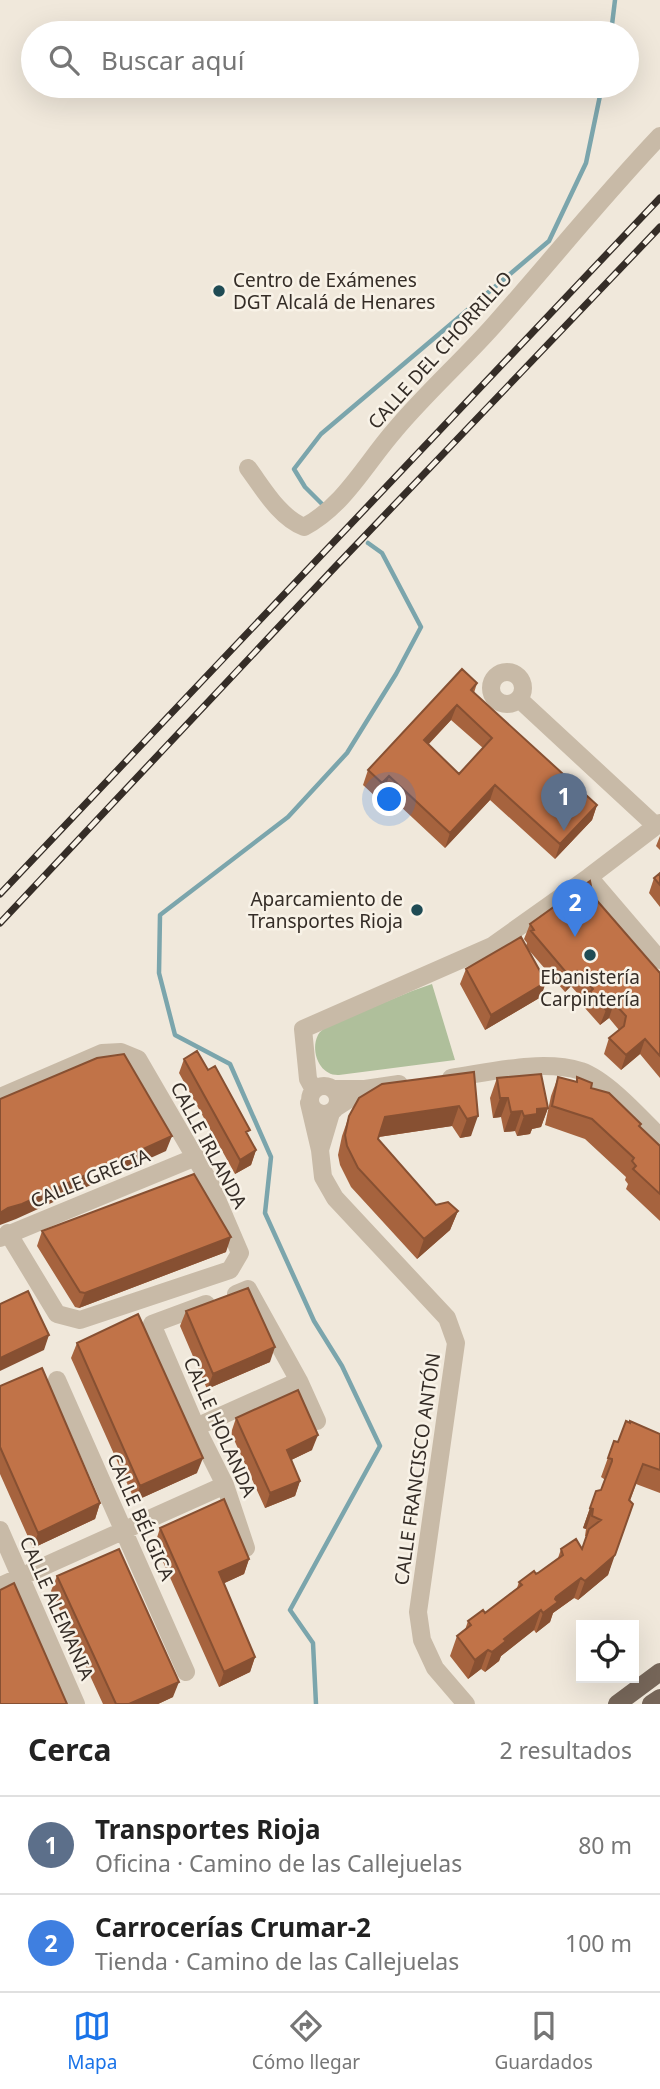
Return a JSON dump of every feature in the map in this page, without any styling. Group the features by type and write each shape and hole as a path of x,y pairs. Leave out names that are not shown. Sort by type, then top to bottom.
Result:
{"main road":[{"path":"617,1704 660,1672"},
{"path":"651,1704 660,1698"}],"street":[{"name":"CALLE DEL CHORRILLO","path":"248,468 280,510 294,523 304,527 321,518 344,494 395,429 493,326 614,184 660,136"},
{"path":"519,699 658,824 589,877 660,960"},
{"name":"CALLE FRANCISCO ANTÓN","path":"466,1704 435,1668 422,1640 418,1612 456,1343 447,1318 335,1198 323,1177 320,1150 325,1100 308,1079 303,1029 492,946 589,877"},
{"name":"CALLE IRLANDA","path":"0,1097 102,1053 121,1052 138,1059 210,1183 240,1253 230,1270 80,1320 57,1314 4,1236"},
{"path":"437,1079 545,1065 582,1072 611,1090 660,1137"},
{"path":"325,1100 365,1089 411,1083"},
{"name":"CALLE GRECIA","path":"4,1236 196,1157"},
{"name":"CALLE HOLANDA","path":"246,1548 225,1485 196,1427 152,1324 248,1289 299,1381"},
{"name":"CALLE BÉLGICA","path":"58,1380 186,1672"},
{"path":"196,1427 299,1381 317,1421"},
{"path":"0,1586 225,1485"},
{"name":"CALLE ALEMANIA","path":"0,1530 76,1704"}],"green space":[{"path":"432,984 455,1060 339,1075 321,1067 316,1055 316,1041 327,1026"}],"building":[{"path":"462,669 477,683 471,690 597,805 560,844 495,785 450,833 389,776 382,783 368,770","holes":["457,705 492,738 459,774 424,740"]},
{"path":"660,873 660,885 654,878"},
{"path":"590,881 593,896 660,973 660,1056 645,1039 626,1055 609,1038 624,1026 626,1016 614,1003 606,1010 577,971 570,977 531,931 534,930 530,924"},
{"path":"521,937 546,982 491,1015 466,969"},
{"path":"197,1051 208,1070 215,1066 250,1130 246,1132 256,1150 240,1160 184,1059"},
{"path":"124,1054 172,1136 0,1213 0,1099 97,1058"},
{"path":"474,1072 478,1116 467,1119 459,1106 385,1117 378,1139 436,1205 448,1202 458,1211 424,1239 358,1168 347,1146 345,1135 349,1116 359,1098 382,1084"},
{"path":"541,1074 548,1108 537,1109 537,1114 524,1116 522,1111 511,1112 508,1098 500,1098 497,1078"},
{"path":"558,1077 577,1082 577,1077 592,1083 591,1088 609,1093 641,1124 639,1126 660,1146 660,1194 633,1169 636,1166 632,1161 634,1158 592,1119 552,1106"},
{"path":"194,1174 231,1237 85,1293 80,1292 42,1231"},
{"path":"248,1288 275,1347 213,1374 186,1311"},
{"path":"28,1291 49,1335 0,1358 0,1304"},
{"path":"138,1314 203,1458 140,1486 77,1343"},
{"path":"42,1368 100,1503 38,1533 0,1447 0,1386"},
{"path":"298,1390 318,1435 287,1450 300,1481 270,1493 236,1418"},
{"path":"626,1421 660,1434 660,1470 643,1464 629,1500 633,1504 615,1555 585,1581 581,1578 556,1597 558,1602 543,1613 541,1610 492,1652 488,1650 475,1660 457,1636 471,1625 468,1621 483,1610 485,1613 522,1585 519,1582 534,1571 538,1573 563,1555 561,1549 576,1539 582,1549 589,1529 601,1520 592,1516 593,1509 590,1508 596,1491 601,1490 612,1461 608,1458 614,1441 618,1442"},
{"path":"224,1499 249,1559 219,1572 255,1657 224,1672 160,1528"},
{"path":"119,1549 179,1682 129,1704 116,1704 57,1576"},
{"path":"14,1583 67,1704 0,1704 0,1590"}],"waterway":[{"path":"612,21 615,0"},
{"path":"323,505 305,487 294,469 321,434 549,241 586,163 600,98"},
{"path":"316,1704 313,1643 290,1610 380,1446 342,1366 314,1321 265,1213 271,1157 230,1064 175,1035 159,973 160,915 288,817 347,753 396,674 421,627 382,553 368,543"}],"railway":[{"path":"0,894 660,198"},
{"path":"0,923 660,227"}],"place":[{"name":"Centro de Exámenes DGT Alcalá de Henares","path":"219,291"},
{"name":"Transportes Rioja","path":"564,831"},
{"name":"Aparcamiento de Transportes Rioja","path":"417,910"},
{"name":"Carrocerías Crumar-2","path":"575,937"},
{"name":"Ebanistería Carpintería","path":"590,955"}]}
